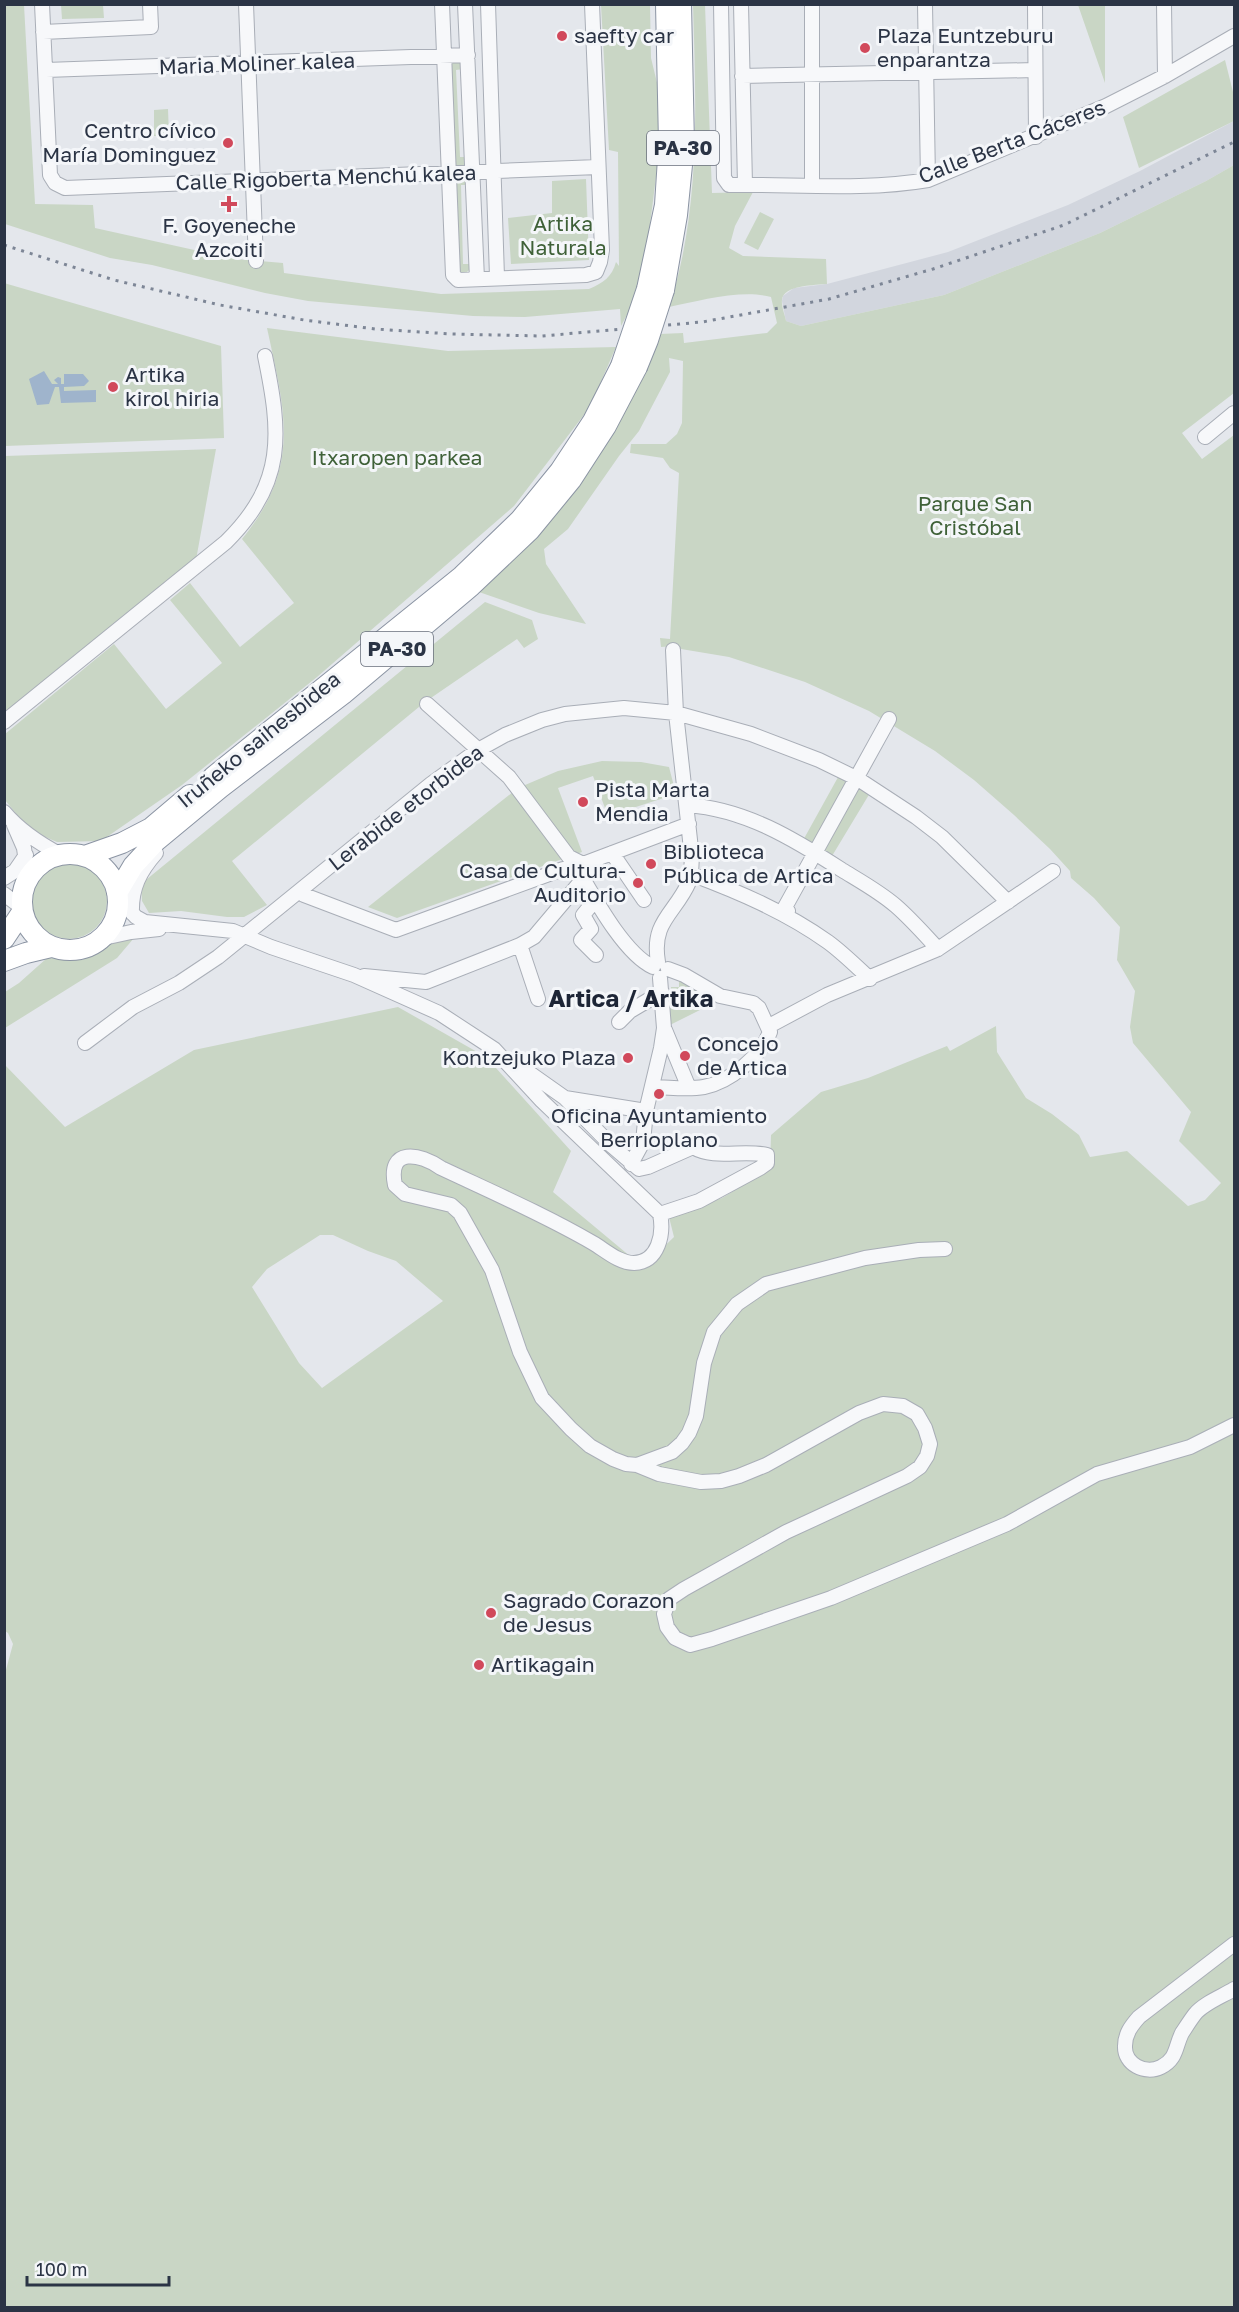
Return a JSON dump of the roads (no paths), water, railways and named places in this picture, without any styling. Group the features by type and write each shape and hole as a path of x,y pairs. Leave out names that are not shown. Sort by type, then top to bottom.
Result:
{"highway":[{"path":"659,4 660,33 668,74"},
{"name":"Iruñeko saihesbidea","path":"655,289 665,205 669,143 666,4"},
{"name":"Iruñeko saihesbidea","path":"118,896 133,866 171,829 220,788 343,694 471,586 530,530 571,480 606,426 629,367 677,215 684,145 681,4"},
{"path":"682,58 687,4"},
{"name":"Iruñeko saihesbidea","path":"85,856 122,843 151,828 462,576 520,520 561,471 629,367"},
{"name":"PA-30","path":"28,877 48,859 62,855 85,856"},
{"path":"85,856 100,864 112,877 118,896"},
{"path":"28,877 22,892 21,909 28,928 39,939 51,947 65,950 88,946 99,939"},
{"name":"PA-30","path":"99,939 114,922 118,896"},
{"path":"4,939 21,909"},
{"path":"4,961 26,952 51,947"}],"street":[{"path":"42,4 46,70"},
{"path":"43,32 151,27 150,4"},
{"path":"246,4 256,261"},
{"path":"442,4 453,275 458,280 585,275 596,272 602,250 592,4"},
{"path":"465,4 477,279"},
{"path":"488,4 497,277"},
{"path":"721,4 724,178 729,186 745,185 741,4"},
{"path":"812,4 812,186"},
{"path":"925,4 928,180"},
{"path":"1035,4 1036,137"},
{"path":"1164,4 1165,76"},
{"name":"Calle Berta Cáceres","path":"745,185 812,186 928,180 1106,106 1165,76 1234,36"},
{"name":"Maria Moliner kalea","path":"46,70 468,55"},
{"path":"742,76 812,75 829,69 891,68 927,72 1035,70"},
{"name":"Calle Rigoberta Menchú kalea","path":"46,70 50,175 55,183 65,188 598,168"},
{"path":"4,722 226,542 245,523 260,500 274,458 276,417 265,356"},
{"path":"1204,437 1234,413"},
{"path":"631,1164 643,1142 646,1111 664,1028 658,935 667,914 677,902 691,874 689,824 676,713 673,650"},
{"path":"427,704 509,777 569,857 583,864 689,824"},
{"name":"Lerabide etorbidea","path":"85,1042 132,1007 179,983 218,957 431,783 478,750 505,735 542,720 565,714 624,708 676,713 751,734 819,760 858,779 916,817 942,837 1008,902"},
{"path":"786,915 788,911 784,909 889,720"},
{"path":"687,805 709,806 737,814 778,831 816,853 896,906 938,949"},
{"path":"9,818 35,841 62,855"},
{"path":"9,818 26,855 28,877"},
{"name":"Iruñeko saihesbidea","path":"132,913 134,886 153,856 165,843 171,829"},
{"path":"612,853 644,900"},
{"path":"4,878 15,871 26,855"},
{"path":"300,891 304,895 396,930 563,869 574,870 583,879 614,929 645,963 660,974 684,975 720,996 753,1003 759,1008 769,1026 770,1032 766,1043 727,1078 705,1087 652,1087"},
{"path":"769,1026 827,995 938,949 1053,871"},
{"path":"691,874 735,890 786,915 830,943 870,979"},
{"path":"354,975 426,982 520,945 534,937 583,879"},
{"path":"4,894 21,909"},
{"path":"118,896 132,913 145,922 219,928 354,975 439,1012 501,1056 542,1101 660,1214 662,1238 655,1251 646,1259 634,1263 620,1260 575,1233 441,1168 428,1159 417,1155 407,1156 399,1160 394,1167 395,1185 405,1194 450,1205 460,1213 492,1270 520,1352 542,1398 564,1423 590,1446 626,1464 637,1465 658,1474 701,1482 739,1476 766,1465 859,1413 883,1404 903,1406 917,1414 926,1428 930,1444 927,1456 920,1467 907,1476 786,1532 700,1579 669,1599 664,1614 667,1627 675,1638 690,1645 831,1598 1007,1524 1097,1474 1190,1447 1234,1425"},
{"path":"596,899 583,915 591,929 581,940 596,955"},
{"path":"99,939 131,932 192,926"},
{"path":"520,945 538,999"},
{"path":"619,1022 660,974"},
{"path":"664,1028 690,1088"},
{"path":"501,1056 515,1063 565,1098 631,1164 639,1169 693,1147 713,1154 757,1152 767,1155 767,1163 760,1168 699,1201 660,1214"},
{"path":"565,1098 646,1111"},
{"path":"637,1465 672,1452 689,1433 696,1416 709,1343 720,1323 737,1304 766,1284 865,1258 919,1250 945,1249"},
{"path":"1234,1944 1139,2017 1131,2026 1126,2038 1124,2049 1127,2058 1142,2070 1159,2068 1170,2061 1177,2051 1182,2034 1197,2012 1234,1989"}],"water":[{"path":"44,371 52,384 58,384 54,380 58,377 61,378 61,384 64,384 64,374 83,374 89,381 84,386 64,387 64,391 96,390 96,402 61,403 59,387 55,387 49,404 37,405 29,379"}],"railway":[{"path":"4,245 114,280 220,305 304,320 375,329 451,334 542,336 702,322 829,299 933,269 1064,225 1234,142"}],"place":[{"name":"saefty car","path":"562,36"},
{"name":"Plaza Euntzeburu enparantza","path":"865,48"},
{"name":"Centro cívico María Dominguez","path":"228,143"},
{"name":"F. Goyeneche Azcoiti","path":"229,204"},
{"name":"Artika kirol hiria","path":"113,387"},
{"name":"Pista Marta Mendia","path":"583,802"},
{"name":"Biblioteca Pública de Artica","path":"651,864"},
{"name":"Casa de Cultura- Auditorio","path":"638,883"},
{"name":"Concejo de Artica","path":"685,1056"},
{"name":"Kontzejuko Plaza","path":"628,1058"},
{"name":"Oficina Ayuntamiento Berrioplano","path":"659,1094"},
{"name":"Sagrado Corazon de Jesus","path":"491,1613"},
{"name":"Artikagain","path":"479,1665"}],"district":[{"name":"Artica / Artika","path":"631,999"}],"park label":[{"name":"Artika Naturala","path":"563,236"},
{"name":"Itxaropen parkea","path":"397,458"},
{"name":"Parque San Cristóbal","path":"975,516"}]}
